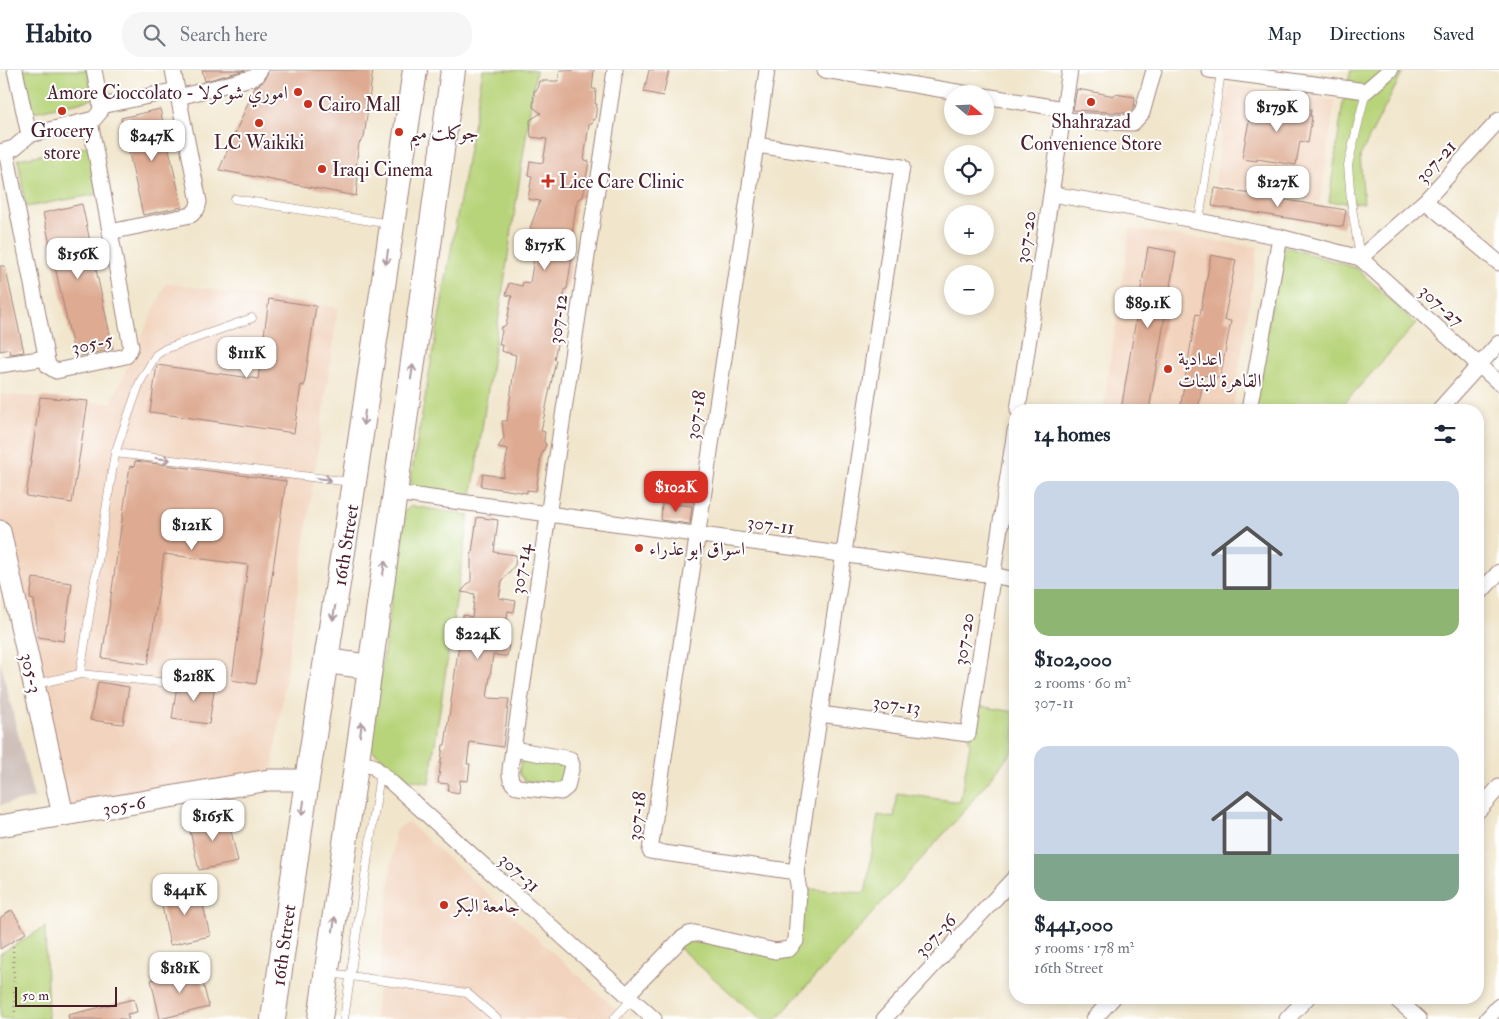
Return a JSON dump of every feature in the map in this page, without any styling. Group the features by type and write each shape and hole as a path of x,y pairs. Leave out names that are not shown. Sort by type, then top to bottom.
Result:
{"main road":[{"name":"16th Street","path":"273,1019 307,780 327,662 415,70"},
{"path":"320,1019 338,974 356,764 453,70"},
{"path":"327,662 370,667"}],"street":[{"path":"15,70 29,135"},
{"name":"305-5","path":"3,152 48,366 56,371 126,356 130,352 131,347 110,232 96,114 94,70"},
{"path":"110,232 191,215 197,209 199,202 173,70"},
{"path":"3,152 20,144 29,135 96,114 252,78 260,70"},
{"name":"307-12","path":"548,514 615,70"},
{"name":"307-18","path":"767,70 650,851 796,872"},
{"path":"825,70 944,90"},
{"name":"307-20","path":"1019,404 1070,70"},
{"path":"994,98 1064,115 1133,123 1142,113 1154,70"},
{"path":"1215,71 1366,91 1390,70"},
{"name":"307-21","path":"1499,120 1425,201 1499,263"},
{"path":"630,997 681,939 689,934 695,933 776,951 789,949 796,940 799,891 796,872 902,167 756,145"},
{"path":"1052,194 1280,237 1360,258 1425,201"},
{"path":"1250,404 1280,237"},
{"name":"307-27","path":"1360,258 1499,383"},
{"path":"1444,404 1499,343"},
{"path":"0,365 46,358"},
{"name":"307-20","path":"968,734 1009,470"},
{"name":"307-11","path":"395,493 1009,579"},
{"name":"307-14","path":"513,749 548,514"},
{"name":"305-3","path":"0,531 63,815"},
{"path":"1484,589 1499,572"},
{"name":"307-13","path":"820,714 968,734"},
{"name":"307-31","path":"356,764 373,766 654,1019"},
{"name":"305-6","path":"0,826 269,780 307,780"},
{"path":"1484,804 1499,787"},
{"name":"307-36","path":"884,1019 1009,884"},
{"path":"1094,1019 1108,1004"},
{"path":"1287,1019 1301,1004"},
{"path":"1402,1004 1419,1019"},
{"path":"1487,1019 1499,1006"}],"lane":[{"path":"1199,221 1215,71"},
{"path":"1360,258 1351,201 1348,165 1366,91"},
{"path":"235,199 392,224"},
{"path":"80,674 115,453 140,382 156,355 165,349 252,318"},
{"path":"115,453 354,482"},
{"path":"34,685 80,674 160,682"},
{"path":"344,1019 338,974 381,773"},
{"path":"338,974 467,993 497,1019"},
{"path":"614,1019 630,997"}],"path":[{"path":"13,946 15,1019"}],"shaded area":[{"path":"1228,85 1335,100 1320,203 1215,184"},
{"path":"1130,229 1258,247 1234,404 1104,404"},
{"path":"166,283 338,308 271,780 63,815 0,531 0,394 111,403"},
{"path":"0,661 34,798 0,805"},
{"name":"جامعة البكر","path":"408,822 627,1019 375,1019 395,830"}],"green space":[{"path":"20,70 87,70 93,99 29,113"},
{"path":"483,70 536,70 472,495 415,487 410,482"},
{"path":"1351,70 1404,70 1360,156 1364,203 1329,202 1343,102"},
{"path":"89,146 98,194 26,207 18,159"},
{"path":"1283,246 1356,268 1416,324 1343,404 1253,404"},
{"path":"411,506 469,515 429,783 408,779 370,748 404,512"},
{"path":"973,705 1009,711 1009,755 959,817 777,1019 760,1019 676,945 681,939 789,949 798,888 863,893 866,890 878,815 894,818 897,793 960,802 970,744 968,734"},
{"path":"523,758 565,764 562,785 525,781 519,773"},
{"path":"45,927 48,1019 0,1019 0,954"}],"building":[{"path":"202,70 245,70 205,81"},
{"name":"Cairo Mall","path":"269,70 373,70 364,138 359,143 356,196 219,170 255,87 263,82"},
{"path":"560,70 594,70 592,89 596,89 595,104 597,104 595,120 593,119 592,124 589,124 584,160 589,161 583,197 578,199 576,206 569,255 572,256 567,289 565,289 562,315 555,340 558,340 554,359 556,360 541,431 545,432 544,441 546,445 541,456 536,491 527,490 527,493 481,486 483,474 503,477 508,449 498,447 504,438 502,421 507,421 516,355 501,351 502,345 499,345 502,331 500,328 506,325 512,296 506,295 509,283 522,286 523,282 530,283 536,246 532,237 534,231 530,228 540,201 528,199 532,176 528,175 530,161 543,163 547,139 531,137 530,120 541,113 533,107 534,91 537,90 539,81 558,81"},
{"path":"649,70 669,70 663,96 644,92"},
{"path":"1077,89 1115,96 1115,94 1135,97 1134,108 1129,113 1073,110"},
{"path":"1261,102 1311,110 1310,116 1312,116 1308,143 1300,141 1296,165 1257,159 1257,161 1242,159 1251,109 1260,110"},
{"path":"160,109 182,207 143,215 121,118"},
{"path":"1215,188 1346,210 1343,227 1212,206"},
{"path":"82,204 113,349 75,357 43,213"},
{"path":"1148,247 1176,252 1150,404 1122,404"},
{"path":"1211,255 1236,260 1224,320 1231,321 1220,378 1204,375 1199,404 1181,404 1196,314 1200,315"},
{"path":"0,266 5,266 24,352 10,354 9,349 0,351"},
{"path":"269,299 316,306 304,386 301,385 294,433 150,412 157,365 258,379"},
{"path":"40,397 88,401 72,503 26,496"},
{"path":"135,461 286,481 256,684 232,680 248,565 164,554 148,664 102,658 130,466 134,467"},
{"path":"662,503 692,506 690,524 661,520"},
{"path":"477,517 498,520 494,552 516,555 515,565 502,581 499,598 516,601 514,612 508,611 503,644 509,645 507,656 493,655 487,698 509,699 503,747 470,742 467,764 470,764 468,781 460,780 459,793 448,791 449,784 438,783 463,615 472,617 475,594 461,592 471,581 471,559"},
{"path":"33,578 72,583 64,641 38,637 34,600 30,599"},
{"path":"178,679 215,684 209,724 172,719"},
{"path":"98,682 129,687 123,724 90,720"},
{"path":"227,813 238,862 199,870 188,822"},
{"path":"199,887 210,936 170,945 160,896"},
{"path":"12,910 26,933 0,949 0,918"},
{"path":"199,968 209,1007 160,1019 151,980"},
{"path":"134,999 137,1012 127,1014 129,1019 69,1019 68,1015"}],"place":[{"name":"Amore Cioccolato - اموري شوكولا","path":"298,92"},
{"name":"Shahrazad Convenience Store","path":"1091,102"},
{"name":"Cairo Mall","path":"308,104"},
{"name":"Grocery store","path":"62,111"},
{"name":"LC Waikiki","path":"259,123"},
{"name":"جوكلت ميم","path":"399,132"},
{"name":"Iraqi Cinema","path":"322,169"},
{"name":"Lice Care Clinic","path":"548,181"},
{"name":"اعدادية القاهرة للبنات","path":"1168,369"},
{"name":"اسواق ابو عذراء","path":"639,548"},
{"name":"جامعة البكر","path":"444,905"}]}
